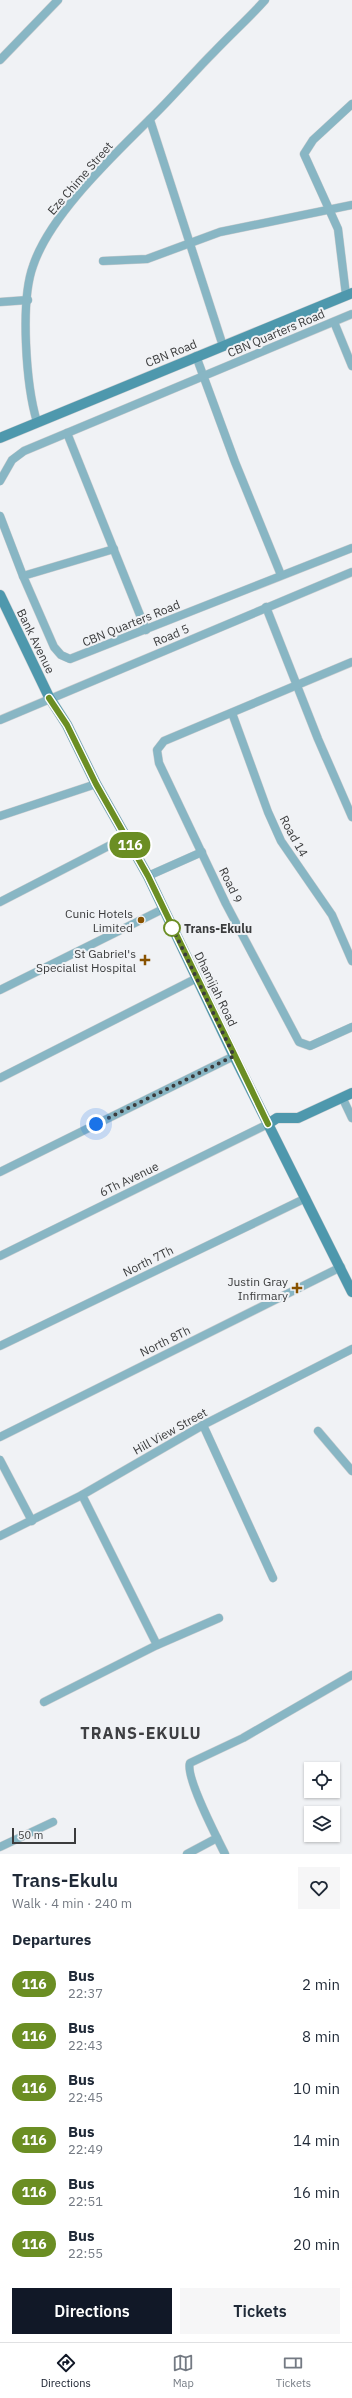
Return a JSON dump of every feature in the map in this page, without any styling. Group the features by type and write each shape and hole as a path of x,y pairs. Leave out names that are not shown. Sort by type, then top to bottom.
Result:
{"main road":[{"name":"CBN Road","path":"0,438 349,294"},
{"name":"Bank Avenue","path":"0,595 49,698"},
{"name":"Dhamijah Road","path":"49,698 67,725 96,784 148,876 234,1056 341,1267 352,1292"},
{"path":"268,1124 276,1118 298,1118 343,1099 352,1093"}],"street":[{"path":"0,60 58,0"},
{"name":"Eze Chime Street","path":"37,422 33,407 28,366 28,300 32,266 50,231 80,193 265,0"},
{"path":"349,294 340,236 330,210 304,154 313,140 352,104"},
{"path":"150,120 189,244 203,279 222,346"},
{"path":"103,261 147,258 189,244 202,237 241,227 352,205"},
{"path":"0,302 28,300"},
{"name":"CBN Quarters Road","path":"0,481 12,460 24,451 352,314"},
{"path":"334,322 352,366"},
{"path":"196,356 234,462 281,575"},
{"path":"67,433 146,630"},
{"name":"CBN Quarters Road","path":"0,516 23,576 54,647 65,658 75,658 352,548"},
{"path":"23,576 114,549"},
{"name":"Road 5","path":"0,720 49,698 352,572"},
{"path":"266,607 296,685 352,816"},
{"path":"232,713 352,662"},
{"name":"Road 9","path":"232,713 164,741 157,750 159,763 261,971 299,1042 304,1046 310,1046 352,1028"},
{"name":"Road 14","path":"232,713 268,812 281,840 332,915 352,961"},
{"path":"0,816 96,784"},
{"path":"0,902 126,837"},
{"path":"148,876 202,852"},
{"path":"0,990 163,909"},
{"path":"0,1078 196,978"},
{"path":"0,1172 234,1056"},
{"path":"343,1099 352,1118"},
{"name":"6Th Avenue","path":"0,1256 268,1124"},
{"name":"North 7Th","path":"0,1346 306,1198"},
{"name":"North 8Th","path":"0,1437 341,1267"},
{"name":"Hill View Street","path":"0,1536 82,1495 203,1425 352,1349"},
{"path":"203,1425 273,1578"},
{"path":"318,1431 352,1471"},
{"path":"0,1460 32,1520"},
{"path":"82,1495 157,1645"},
{"path":"44,1702 157,1645 219,1618"},
{"path":"225,1854 194,1786 188,1768 194,1760 243,1738 352,1675"},
{"path":"0,1847 53,1822"},
{"path":"187,1854 218,1838"}],"bus line":[{"name":"116","path":"49,698 67,725 96,784 148,876 268,1124"}],"place":[{"name":"Cunic Hotels Limited","path":"141,920"},
{"name":"Trans-Ekulu","path":"172,928"},
{"name":"St Gabriel's Specialist Hospital","path":"145,960"},
{"name":"Justin Gray Infirmary","path":"297,1288"}],"district":[{"name":"TRANS-EKULU","path":"141,1733"}],"route":[{"path":"96,1124 234,1056 170,923 172,928"}]}
